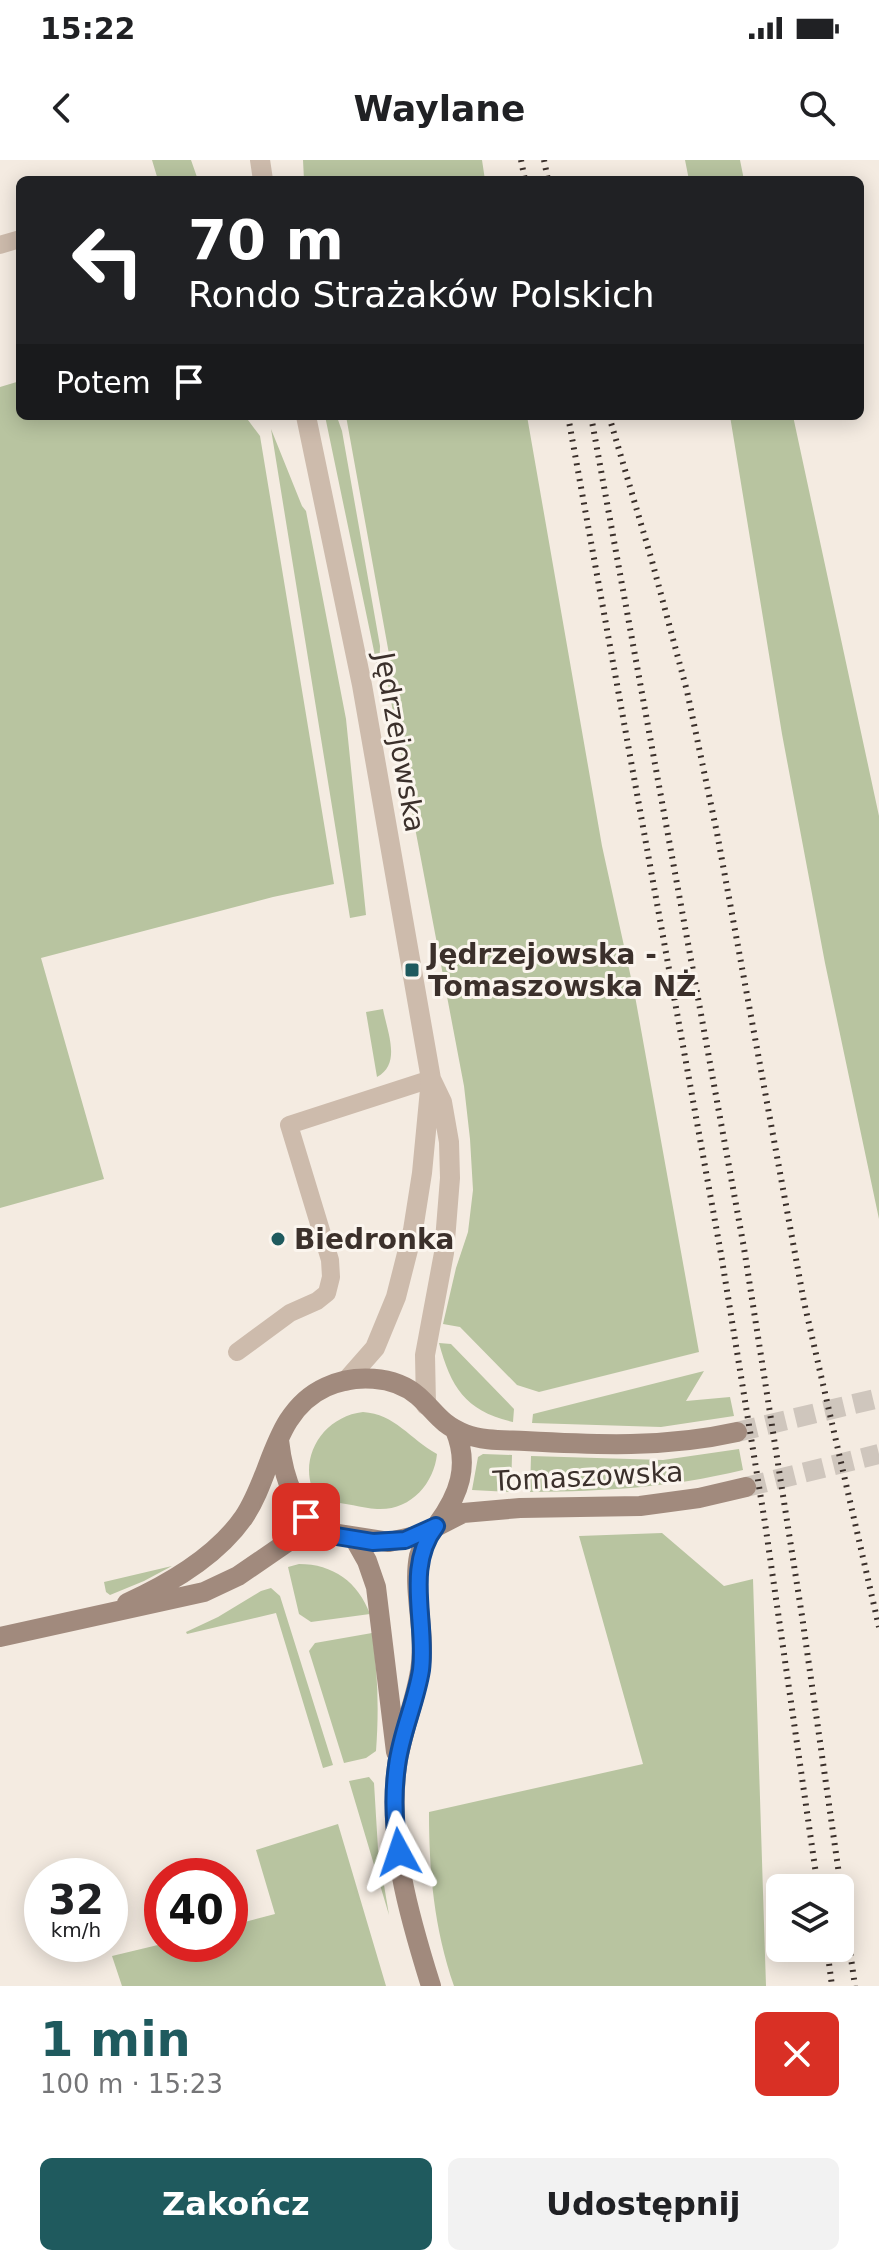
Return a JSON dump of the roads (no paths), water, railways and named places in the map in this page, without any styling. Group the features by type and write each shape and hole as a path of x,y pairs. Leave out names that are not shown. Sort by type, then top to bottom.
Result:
{"street":[{"name":"Jędrzejowska","path":"307,420 362,685 431,1079 413,1230 396,1297 375,1348 346,1381"},
{"name":"Jędrzejowska","path":"426,1405 425,1355 444,1253 450,1178 449,1142 442,1102 431,1079"},
{"path":"105,1612 186,1570 235,1528 257,1495 287,1420 312,1395 327,1386 368,1379 406,1387 434,1415 455,1430 464,1462 454,1499 425,1540 419,1556 420,1672 397,1764"},
{"name":"Tomaszowska","path":"455,1430 472,1437 490,1439 631,1446 690,1441 737,1432"},
{"path":"279,1438 286,1480 291,1491 306,1517 324,1534"},
{"name":"Tomaszowska","path":"436,1526 455,1515 479,1510 640,1506 699,1498 746,1487"},
{"path":"0,1637 204,1592 238,1576 289,1541 311,1534 389,1542 420,1535 436,1526"},
{"path":"354,1538 367,1561 376,1587 397,1764 395,1812 401,1868 431,1986"}],"lane":[{"path":"237,1352 290,1313 317,1301 327,1293 331,1277 330,1260 289,1125 431,1079"}],"tunnel":[{"path":"737,1432 879,1398"},
{"path":"746,1487 879,1454"}],"railway":[{"path":"521,160 524,176"},
{"path":"544,160 547,176"},
{"path":"569,420 721,1254 765,1523 816,1874"},
{"path":"592,420 744,1248 802,1616 855,1986"},
{"path":"610,420 687,691 717,833 804,1302 879,1627"},
{"path":"829,1962 832,1986"}],"place":[{"name":"Jędrzejowska - Tomaszowska NŻ","path":"412,970"},
{"name":"Biedronka","path":"278,1239"}]}
